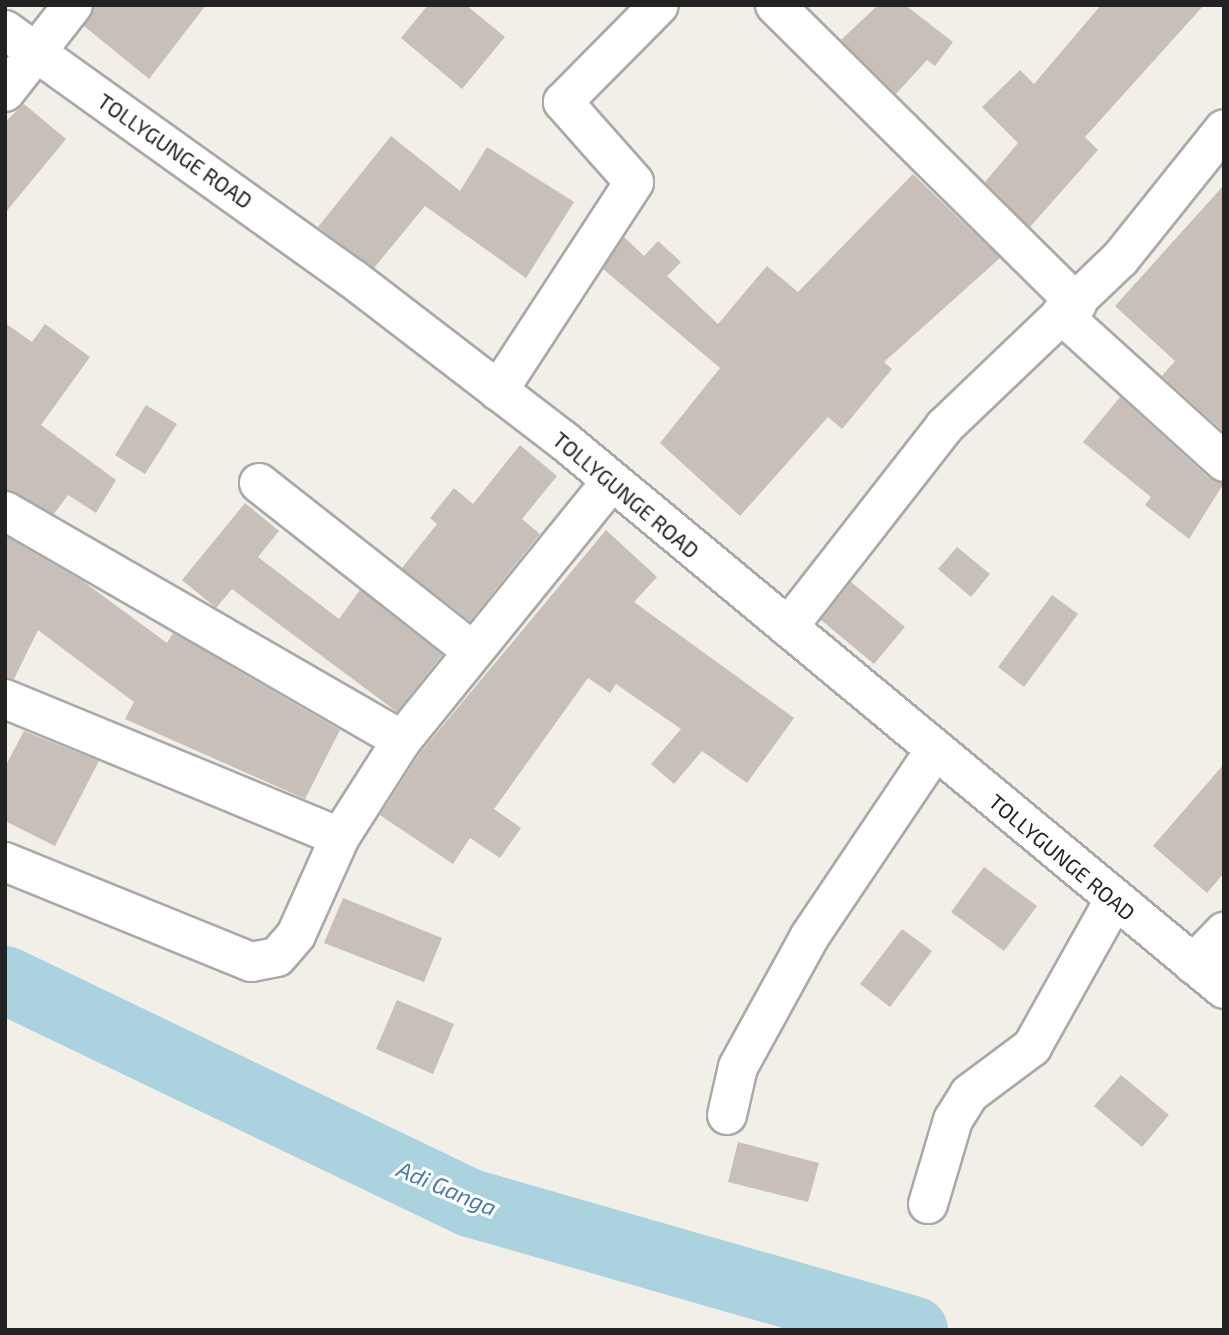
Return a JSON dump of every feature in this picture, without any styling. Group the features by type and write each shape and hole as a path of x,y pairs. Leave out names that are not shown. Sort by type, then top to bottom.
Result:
{"street":[{"path":"5,92 73,5"},
{"path":"498,391 634,182 563,102 659,5"},
{"path":"775,5 1069,309 1224,462"},
{"name":"TOLLYGUNGE ROAD","path":"5,30 190,159 498,391 788,627 1224,989"},
{"path":"788,627 945,426 1069,309 1224,130"},
{"path":"5,862 251,962 277,957 296,935 340,837 402,740 471,650 610,482"},
{"path":"259,483 471,650"},
{"path":"5,511 402,740"},
{"path":"5,699 340,837"},
{"path":"727,1115 738,1067 810,936 935,750"},
{"path":"928,1204 963,1103 1032,1047 1114,900"},
{"path":"1194,964 1224,932"}],"building":[{"path":"94,5 206,5 149,79 84,26"},
{"path":"428,5 466,5 505,37 462,89 401,38"},
{"path":"878,5 905,5 953,42 935,66 927,60 896,94 841,40"},
{"path":"1101,5 1204,5 1085,137 1098,150 1030,227 985,182 1018,143 982,107 1020,70 1034,84"},
{"path":"24,104 66,139 5,213 5,122"},
{"path":"391,136 460,191 487,147 574,202 526,278 425,206 374,268 318,227"},
{"path":"913,174 1000,258 884,362 892,369 842,429 828,417 740,516 660,443 720,368 603,269 624,237 644,256 658,241 681,262 667,276 718,324 767,266 798,292"},
{"path":"1224,185 1224,432 1162,376 1175,361 1115,306"},
{"path":"5,323 32,342 45,324 90,357 41,425 116,480 96,513 68,495 54,514 5,489"},
{"path":"1120,397 1209,478 1224,483 1189,539 1145,505 1151,497 1083,442"},
{"path":"146,405 177,424 145,474 115,455"},
{"path":"520,445 557,476 522,519 540,534 470,621 402,568 437,524 430,518 454,488 473,504"},
{"path":"245,503 279,531 258,557 339,619 360,590 442,655 397,712 232,589 216,608 182,580"},
{"path":"606,530 657,577 634,602 794,718 747,783 702,751 674,784 651,764 681,729 616,684 610,693 588,678 494,809 521,828 500,858 470,838 453,864 380,815 420,753"},
{"path":"5,536 84,582 167,643 173,633 340,730 305,799 125,719 134,702 38,630 14,679 5,678"},
{"path":"957,547 990,574 971,597 938,569"},
{"path":"851,582 905,627 874,664 821,620"},
{"path":"1052,595 1078,614 1024,687 998,667"},
{"path":"24,731 99,761 55,846 5,821 5,767"},
{"path":"1224,764 1224,873 1207,893 1153,846"},
{"path":"984,867 1037,906 1004,951 951,912"},
{"path":"343,898 442,938 424,982 324,943"},
{"path":"902,929 932,951 890,1007 860,984"},
{"path":"397,1000 454,1024 433,1074 376,1049"},
{"path":"1121,1075 1169,1115 1142,1147 1094,1106"},
{"path":"738,1142 819,1163 808,1202 728,1182"}],"waterway":[{"name":"Adi Ganga","path":"5,980 470,1203 914,1330"}]}
